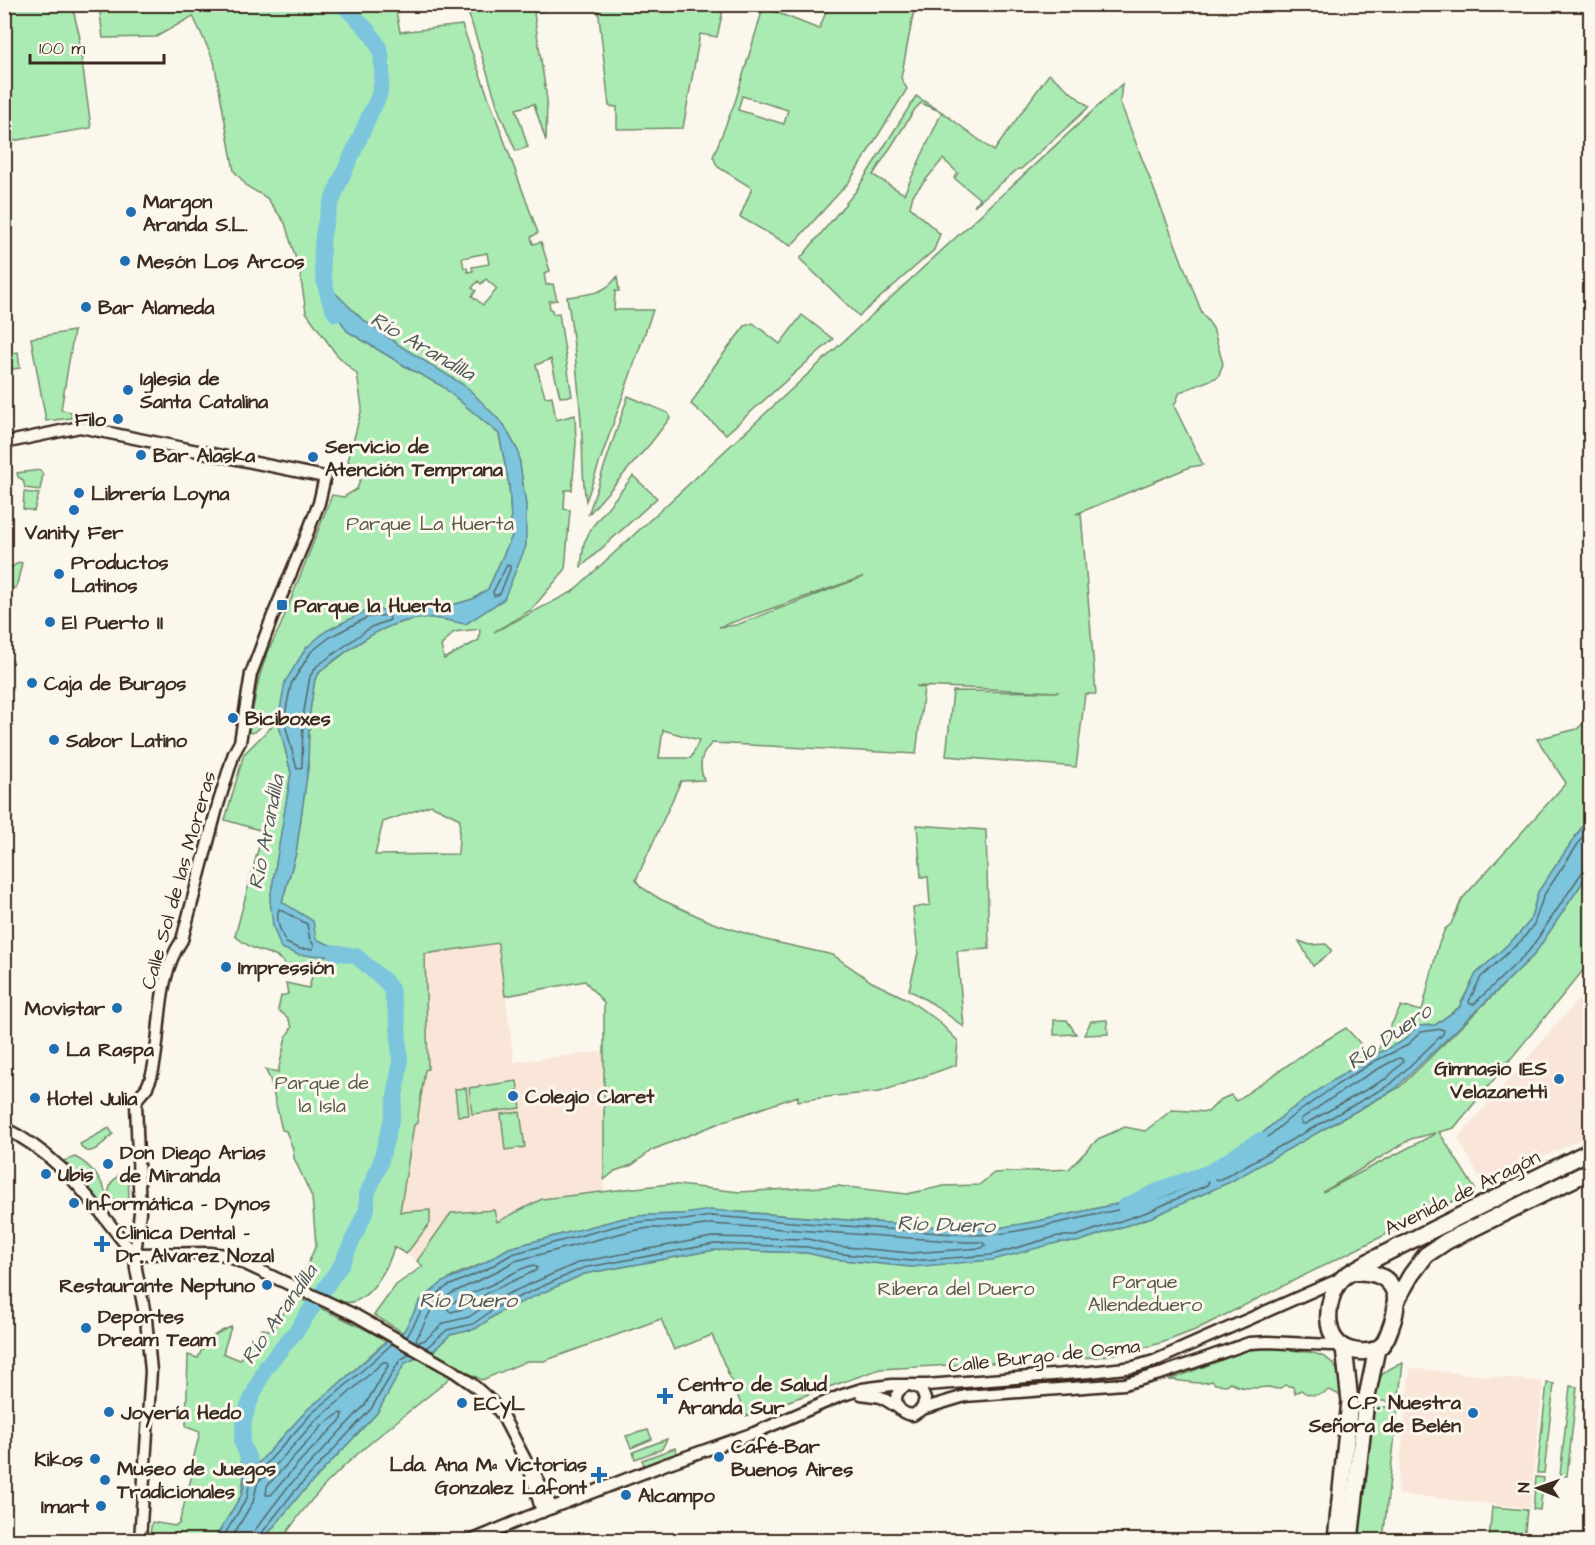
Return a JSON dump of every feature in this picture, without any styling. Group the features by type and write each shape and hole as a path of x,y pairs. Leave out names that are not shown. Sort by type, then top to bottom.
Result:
{"highway":[{"name":"Avenida de Aragón","path":"1348,1275 1368,1262 1590,1151"},
{"name":"Avenida de Aragón","path":"1395,1303 1425,1255 1446,1241 1590,1170"},
{"path":"1336,1540 1350,1401 1343,1351 1331,1329 1328,1316 1331,1297 1348,1275 1367,1271 1382,1276 1392,1286 1396,1311 1390,1330 1377,1349 1366,1401 1350,1540"},
{"path":"1343,1351 1365,1352 1377,1349"}],"street":[{"name":"Calle Sol de las Moreras","path":"4,443 80,427 326,477 319,503 280,596 251,674 240,742 234,753 217,808 182,940 177,946 162,989 153,1071 147,1087 138,1097 136,1133 140,1212 135,1254"},
{"path":"4,1128 30,1143 60,1165 108,1222 124,1245 135,1254 210,1253 226,1255 369,1323 455,1372 472,1384 498,1410 529,1467 547,1510"},
{"path":"135,1254 137,1280 146,1318 151,1371 140,1540"},
{"name":"Calle Burgo de Osma","path":"473,1540 862,1389 1134,1367 1154,1361 1348,1275"},
{"name":"Calle Burgo de Osma","path":"922,1409 965,1396 1124,1384 1249,1343 1309,1344 1343,1351"},
{"name":"Calle Burgo de Osma","path":"1309,1344 1326,1350 1343,1351"},
{"path":"852,1393 874,1395 907,1415 916,1414 922,1409 924,1394 917,1387 910,1385 903,1387 897,1394 897,1407"}],"shaded area":[{"name":"Colegio Claret","path":"499,944 514,1062 605,1051 604,1191 542,1199 513,1215 472,1231 424,1266 394,1246 414,1125 425,1070 428,1069 425,954"},
{"path":"1590,986 1590,1135 1484,1185 1458,1138"},
{"name":"C.P. Nuestra Señora de Belén","path":"1410,1368 1543,1382 1530,1508 1397,1494"}],"green space":[{"path":"5,4 72,5 80,38 91,128 5,142"},
{"path":"383,4 395,5 400,32 462,25 538,233 531,237 533,244 541,242 550,271 544,273 546,285 553,284 557,300 549,301 550,309 553,314 559,313 572,396 560,397 551,359 536,365 545,397 552,396 556,420 575,415 576,443 572,490 565,490 564,509 570,510 565,570 531,610 494,632 572,592 1122,84 1120,102 1202,313 1213,328 1223,364 1218,377 1180,392 1174,406 1203,465 1190,467 1076,514 1081,513 1096,694 1085,694 1076,767 946,756 953,691 1059,692 916,686 924,688 916,754 712,743 705,751 702,760 701,769 704,780 681,781 636,880 641,887 660,899 713,923 766,940 833,955 872,982 907,999 937,1020 958,1041 956,1065 880,1092 798,1101 798,1096 727,1120 652,1150 632,1165 615,1171 604,1180 604,1003 585,981 505,996 498,943 425,954 428,1069 425,1070 417,1123 414,1125 400,1212 430,1210 430,1223 406,1254 394,1247 376,1284 361,1298 352,1302 343,1302 300,1282 316,1245 312,1197 294,1158 286,1131 282,1130 270,1079 265,1069 278,1072 286,1037 292,1027 288,1018 278,1010 281,996 288,994 286,983 309,988 312,976 289,972 280,959 252,948 235,936 263,831 225,820 244,754 277,721 270,718 255,732 248,733 259,678 267,653 280,627 332,495 344,497 357,489 361,477 354,465 348,461 362,408 357,374 336,354 306,312 300,273 285,223 267,198 248,187 234,171 214,61 193,16 156,37 103,38 99,5","holes":["487,253 489,264 472,267 473,271 468,272 467,268 464,268 462,258","486,279 497,289 483,305 472,296 476,291 472,288 478,281 481,284","329,288 362,319 504,425 518,451 526,505 504,599 466,623 429,618 398,623 346,652 321,671 315,679 309,717 308,768 296,853 282,902 316,939 270,900 291,773 278,720 366,611 456,604 473,599 488,589 512,536 509,484 499,434 442,386 347,331","862,577 863,577 736,625 719,627","480,629 479,640 444,659 441,646 454,632","663,730 699,740 691,758 659,758","431,805 460,819 458,854 375,855 383,822"]},
{"path":"466,5 553,7 534,13 547,100 546,141 534,104 516,109 528,147 516,151 500,114"},
{"path":"764,5 766,5 765,8 819,29 829,5 915,5 901,78 907,89 849,182 791,246 740,217 752,188 718,167 713,157 735,102","holes":["742,96 788,110 784,124 738,110"]},
{"path":"724,6 717,37 700,34 683,128 617,129 617,107 609,106 598,7"},
{"path":"1049,74 1089,107 1021,169 1018,169 974,206 980,199 954,178 958,173 943,159 913,195 910,207 940,234 934,250 859,316 800,259 856,191 916,96 942,112 994,151","holes":["921,103 942,112 904,194 873,175"]},
{"path":"617,277 619,291 615,291 614,310 653,310 586,501 578,383 567,297 601,290"},
{"path":"802,315 833,339 726,434 691,404 715,365 745,326 753,323 780,344"},
{"path":"74,331 61,410 72,412 71,418 46,421 31,338"},
{"path":"18,352 20,368 5,370 5,354"},
{"path":"628,396 668,413 670,418 588,515"},
{"path":"40,470 43,475 40,490 25,488 23,480 18,477 17,473"},
{"path":"633,476 657,498 581,567 584,543 592,527"},
{"path":"24,492 39,494 34,511 23,509"},
{"path":"5,562 12,567 19,562 22,563 16,588 7,588"},
{"path":"1590,717 1590,815 1538,892 1530,921 1476,974 1459,1007 1435,1025 1418,1026 1403,1041 1376,1054 1401,1006 1422,1011 1438,946 1462,899 1566,783 1537,739 1577,729"},
{"path":"917,825 986,830 989,949 957,951 964,1027 909,990 918,953 913,908 930,905 928,877 921,877"},
{"path":"1590,871 1590,962 1454,1128 1439,1132 1475,1189 1195,1330 1136,1350 1097,1357 880,1369 746,1416 712,1335 674,1350 661,1319 544,1361 527,1361 482,1380 460,1369 370,1443 332,1478 314,1497 282,1540 263,1540 298,1497 377,1413 405,1363 433,1351 450,1335 475,1329 500,1312 584,1274 714,1250 807,1253 833,1259 911,1267 1060,1242 1077,1242 1152,1217 1229,1182 1400,1087 1534,955","holes":["1435,1134 1323,1192 1411,1139"]},
{"path":"1299,941 1310,945 1326,944 1331,952 1313,966"},
{"path":"1054,1020 1067,1020 1076,1034 1054,1035"},
{"path":"1107,1020 1108,1034 1084,1035 1091,1021"},
{"path":"1346,1028 1372,1056 1286,1113 1242,1151 1210,1172 1144,1198 999,1228 967,1229 742,1212 624,1218 509,1248 484,1263 455,1275 420,1301 402,1332 374,1315 396,1285 423,1266 417,1261 451,1213 494,1210 497,1222 542,1199 669,1184 740,1192 838,1186 907,1194 944,1186 979,1185 994,1173 1069,1169 1098,1139 1125,1127 1145,1131 1172,1110 1208,1112 1220,1100 1231,1095 1236,1101 1311,1049"},
{"path":"517,1081 521,1108 472,1114 469,1088"},
{"path":"466,1088 469,1115 458,1116 455,1089"},
{"path":"520,1112 525,1147 505,1150 501,1114"},
{"path":"109,1128 113,1134 101,1145 92,1151 83,1149 80,1144"},
{"path":"75,1157 99,1178 106,1193 107,1208 63,1161"},
{"path":"128,1166 129,1200 127,1207 121,1207 108,1194 111,1183"},
{"path":"294,1296 386,1341 308,1409 254,1468 246,1445 241,1469 244,1475 241,1496 214,1540 149,1540 152,1522 175,1526 179,1524 193,1471 193,1460 200,1432 186,1427 188,1355 198,1358 210,1338 231,1327 223,1353 240,1360 262,1329 270,1330 276,1325"},
{"path":"1271,1348 1310,1352 1330,1361 1337,1369 1341,1380 1342,1396 1329,1390 1315,1395 1301,1390 1295,1393 1293,1387 1285,1385 1277,1389 1249,1388 1229,1382 1227,1385 1215,1384 1212,1381 1197,1383 1169,1380 1248,1350"},
{"path":"1403,1363 1398,1403 1375,1400 1375,1392 1381,1376 1390,1368"},
{"path":"1547,1383 1554,1384 1544,1473 1537,1473"},
{"path":"1570,1386 1577,1387 1567,1476 1560,1475"},
{"path":"1372,1406 1398,1408 1383,1540 1357,1540"},
{"path":"648,1430 652,1439 631,1448 626,1436"},
{"path":"667,1439 662,1449 635,1459 633,1452"},
{"path":"675,1448 677,1455 645,1467 642,1460"},
{"path":"1536,1477 1544,1478 1540,1510 1533,1509"},
{"path":"1492,1507 1527,1510 1524,1540 1489,1540"}],"water":[{"name":"Río Arandilla","path":"329,287 362,319 467,387 504,425 518,451 526,505 526,546 504,599 466,624 429,618 398,623 358,643 321,670 315,679 309,717 308,768 296,853 282,902 313,921 316,939 356,956 364,963 333,956 299,955 281,948 273,926 270,900 291,773 278,721 285,682 306,648 326,631 366,611 456,604 473,599 488,589 512,536 509,484 499,434 442,386 347,331 333,309 326,290"},
{"name":"Río Duero","path":"1590,815 1590,871 1534,955 1395,1089 1230,1182 1152,1217 1077,1242 1060,1242 993,1260 911,1267 833,1259 807,1253 714,1250 584,1274 500,1312 475,1329 450,1335 433,1351 405,1363 377,1413 298,1497 263,1540 214,1540 241,1496 244,1486 244,1475 241,1469 242,1443 246,1445 254,1468 308,1409 392,1337 404,1331 420,1301 443,1282 484,1263 509,1248 624,1218 710,1210 967,1229 999,1228 1144,1198 1210,1172 1242,1151 1286,1113 1332,1081 1372,1056 1403,1041 1418,1026 1435,1025 1459,1008 1476,974 1530,921 1538,892"}],"waterway":[{"name":"Río Arandilla","path":"336,314 324,280 323,236 334,195 378,98 382,69 381,54 375,40 342,4"},
{"name":"Río Arandilla","path":"250,1462 242,1443 248,1406 266,1367 297,1330 342,1263 367,1209 367,1194 379,1167 392,1118 400,1064 398,1023 391,989 356,956 334,952"},
{"name":"Río Duero","path":"1125,1206 1169,1186 1210,1172 1260,1140"}],"place":[{"name":"Margon Aranda S.L.","path":"131,212"},
{"name":"Mesón Los Arcos","path":"125,261"},
{"name":"Bar Alameda","path":"86,307"},
{"name":"Iglesia de Santa Catalina","path":"128,390"},
{"name":"Filo","path":"118,419"},
{"name":"Bar Alaska","path":"141,455"},
{"name":"Servicio de Atención Temprana","path":"313,457"},
{"name":"Librería Loyna","path":"79,493"},
{"name":"Vanity Fer","path":"74,510"},
{"name":"Productos Latinos","path":"59,574"},
{"name":"Parque la Huerta","path":"282,605"},
{"name":"El Puerto II","path":"50,622"},
{"name":"Caja de Burgos","path":"32,683"},
{"name":"Biciboxes","path":"233,718"},
{"name":"Sabor Latino","path":"54,740"},
{"name":"Impressión","path":"226,967"},
{"name":"Movistar","path":"117,1008"},
{"name":"La Raspa","path":"54,1049"},
{"name":"Gimnasio IES Velazanetti","path":"1559,1079"},
{"name":"Colegio Claret","path":"513,1096"},
{"name":"Hotel Julia","path":"35,1098"},
{"name":"Don Diego Arias de Miranda","path":"108,1164"},
{"name":"Ubis","path":"46,1174"},
{"name":"Informática - Dynos","path":"74,1203"},
{"name":"Clinica Dental - Dr. Alvarez Nozal","path":"102,1244"},
{"name":"Restaurante Neptuno","path":"267,1285"},
{"name":"Deportes Dream Team","path":"86,1328"},
{"name":"Centro de Salud Aranda Sur","path":"665,1396"},
{"name":"ECyL","path":"462,1403"},
{"name":"Joyería Hedo","path":"109,1412"},
{"name":"C.P. Nuestra Señora de Belén","path":"1473,1413"},
{"name":"Café-Bar Buenos Aires","path":"719,1457"},
{"name":"Kikos","path":"95,1459"},
{"name":"Lda. Ana Mª Victorias Gonzalez Lafont","path":"599,1475"},
{"name":"Museo de Juegos Tradicionales","path":"105,1480"},
{"name":"Alcampo","path":"626,1495"},
{"name":"Imart","path":"101,1506"}],"park label":[{"name":"Parque La Huerta","path":"430,523"},
{"name":"Parque de la Isla","path":"322,1094"},
{"name":"Ribera del Duero","path":"956,1288"},
{"name":"Parque Allendeduero","path":"1145,1292"}]}
